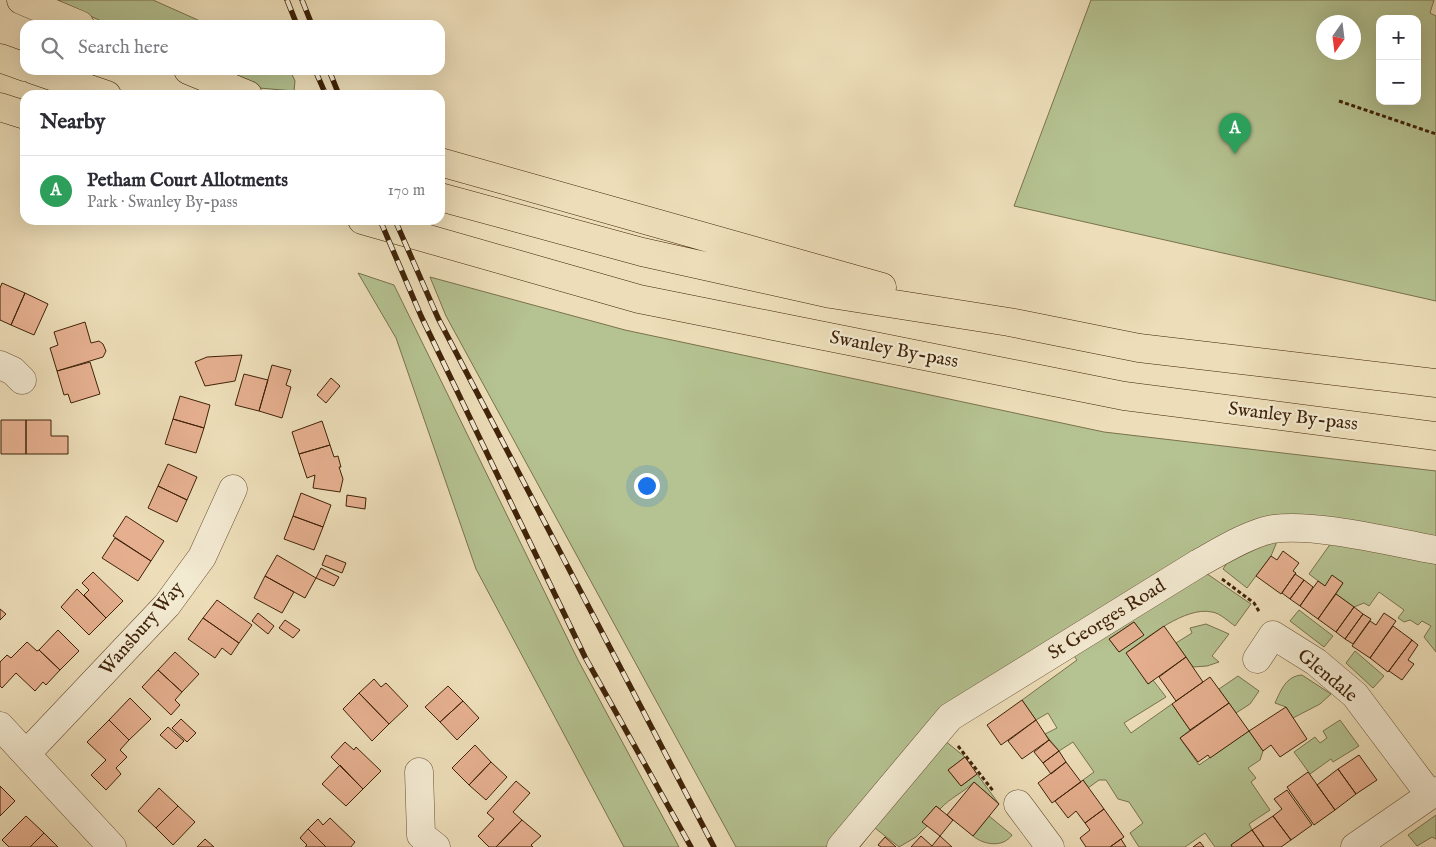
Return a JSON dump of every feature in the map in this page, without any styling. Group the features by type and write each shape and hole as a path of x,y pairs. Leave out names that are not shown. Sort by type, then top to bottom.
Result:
{"highway":[{"path":"21,0 68,20"},
{"path":"0,58 20,65"},
{"path":"49,75 92,90"},
{"path":"200,75 236,90"},
{"path":"0,107 20,113"},
{"path":"445,163 1009,322"},
{"path":"445,198 651,254 831,294 1009,322 1138,348 1436,383"},
{"name":"Swanley By-pass","path":"380,225 639,298 1124,396 1436,436"}],"street":[{"path":"0,365 13,371 22,380"},
{"name":"Wansbury Way","path":"27,753 167,605 202,557 233,489"},
{"name":"St Georges Road","path":"840,847 950,717 1200,563 1231,546 1272,529 1318,530 1436,550"},
{"path":"1257,659 1273,635"},
{"name":"Glendale","path":"1273,635 1316,662 1355,695 1433,793 1355,847"},
{"path":"0,726 112,847"},
{"path":"419,772 422,843"},
{"path":"1018,804 1038,842"}],"path":[{"path":"1339,101 1436,134"},
{"path":"1200,563 1254,603 1273,635"},
{"path":"939,729 964,751 1008,810 1018,804"}],"green space":[{"path":"55,0 153,0 198,20 99,20"},
{"path":"1091,0 1434,0 1430,13 1436,16 1436,301 1014,206"},
{"path":"229,75 292,75 295,81 294,90 259,88"},
{"path":"358,273 394,285 578,660 679,847 624,847 476,569 396,338"},
{"path":"430,277 625,330 1104,432 1436,471 1436,546 1274,528 999,682 830,847 736,847 446,316"},
{"path":"1281,532 1271,556 1247,588 1223,569 1227,563"},
{"path":"1336,536 1436,556 1436,652 1424,637 1431,626 1422,621 1418,625 1410,620 1404,622 1398,618 1404,610 1379,592 1369,606 1364,603 1354,607 1336,594 1343,583 1332,576 1325,586 1309,574"},
{"path":"1200,569 1251,604 1235,626 1215,613 1201,611 1167,624 1127,652 1148,684 1153,680 1166,697 1124,723 1131,733 1172,704 1190,730 1180,738 1199,765 1249,731 1263,751 1260,760 1248,768 1256,778 1251,782 1270,810 1249,824 1252,830 1231,845 1232,847 1215,847 1205,833 1185,847 1139,847 1130,833 1143,823 1129,802 1118,799 1106,780 1099,780 1088,788 1083,780 1094,772 1073,742 1059,751 1045,734 1057,728 1048,713 1036,720 1022,700 1077,660 1074,656","holes":["1134,622 1143,635 1119,652 1109,639"]},
{"path":"1299,610 1333,636 1324,647 1290,621"},
{"path":"1206,624 1229,634 1212,656 1219,662 1207,666 1193,667 1176,643 1192,633 1190,628"},
{"path":"1355,651 1384,676 1373,688 1346,663"},
{"path":"1302,675 1331,694 1320,704 1293,718 1286,707 1275,703 1288,681"},
{"path":"1238,676 1259,691 1250,704 1236,713 1219,689"},
{"path":"1340,720 1359,746 1333,762 1331,759 1310,774 1294,752 1315,737 1320,743 1327,738 1323,731"},
{"path":"944,740 965,757 948,770 961,786 977,774 999,804 974,782 940,809 936,806 923,822 927,826 916,837 899,847 875,828 860,847 852,847"},
{"path":"1436,815 1436,839 1432,837 1417,846 1408,835"},
{"path":"989,816 1012,835 1009,839 994,844 983,842 973,836"}],"building":[{"path":"2,283 25,293 11,325 0,320 0,288"},
{"path":"25,293 48,304 34,335 11,325"},
{"path":"85,322 91,343 99,341 103,344 106,351 103,357 57,371 50,348 58,345 54,332"},
{"path":"242,355 235,381 205,386 195,362 207,357"},
{"path":"90,362 100,394 71,403 68,394 64,395 57,371"},
{"path":"272,365 291,370 286,385 291,387 282,418 259,411"},
{"path":"244,374 268,380 259,411 235,405"},
{"path":"331,378 340,386 326,403 317,395"},
{"path":"180,396 210,405 204,428 173,419"},
{"path":"173,419 204,428 196,453 165,444"},
{"path":"1,420 26,420 26,454 1,454"},
{"path":"26,420 51,420 51,436 68,436 68,454 26,454"},
{"path":"322,421 330,445 299,454 292,432"},
{"path":"330,445 334,457 338,456 341,467 339,467 343,479 340,492 313,488 315,475 307,478 299,454"},
{"path":"168,464 197,477 187,500 158,486"},
{"path":"158,486 187,500 177,522 148,508"},
{"path":"301,493 331,505 323,527 293,516"},
{"path":"347,495 366,498 365,509 346,506"},
{"path":"126,516 164,541 151,561 113,536"},
{"path":"293,516 323,527 314,550 284,539"},
{"path":"115,538 151,561 138,581 102,558"},
{"path":"1283,551 1299,563 1293,571 1296,573 1281,594 1256,576 1271,556 1277,560"},
{"path":"277,555 316,578 305,598 265,576"},
{"path":"326,555 346,563 342,573 322,565"},
{"path":"321,568 339,577 334,586 316,578"},
{"path":"93,572 123,601 106,618 84,595 89,590 82,583"},
{"path":"1295,574 1304,580 1290,599 1282,593"},
{"path":"1332,575 1343,583 1318,619 1300,606 1318,581 1325,586"},
{"path":"265,576 294,592 282,613 254,598"},
{"path":"1304,580 1313,587 1300,606 1290,599"},
{"path":"77,589 106,618 89,635 61,607"},
{"path":"1336,594 1354,607 1336,632 1318,619"},
{"path":"217,600 252,625 239,643 203,618"},
{"path":"1354,607 1363,614 1345,639 1336,632"},
{"path":"0,609 6,614 0,620"},
{"path":"258,613 274,626 268,634 252,621"},
{"path":"1384,613 1396,621 1370,658 1352,646 1370,621 1376,625"},
{"path":"1363,614 1371,619 1353,644 1345,639"},
{"path":"203,618 239,643 231,655 222,648 215,658 188,639"},
{"path":"285,620 300,630 293,638 279,628"},
{"path":"1134,622 1144,635 1119,652 1109,639"},
{"path":"1164,626 1186,657 1148,684 1126,653"},
{"path":"1393,626 1412,640 1388,672 1370,658"},
{"path":"58,630 79,651 60,670 39,650"},
{"path":"1412,640 1418,645 1408,660 1414,664 1402,680 1389,671"},
{"path":"27,642 37,651 39,650 60,670 46,685 43,682 35,691 16,673 2,688 0,686 0,662 7,655 11,658"},
{"path":"175,652 199,674 182,692 158,670"},
{"path":"1186,657 1203,682 1176,701 1159,677"},
{"path":"158,670 182,692 175,700 180,705 171,715 142,687"},
{"path":"1210,677 1229,703 1190,730 1172,704"},
{"path":"374,679 381,687 386,683 408,706 389,724 359,693"},
{"path":"448,686 463,701 440,722 425,707"},
{"path":"359,693 389,724 372,741 343,709"},
{"path":"130,698 151,719 129,740 109,720"},
{"path":"1022,700 1036,720 1001,745 987,725"},
{"path":"463,701 479,718 457,740 440,722"},
{"path":"1229,703 1249,731 1210,758 1208,755 1198,762 1180,738"},
{"path":"1286,707 1307,739 1280,757 1271,745 1263,751 1249,731"},
{"path":"181,719 196,733 187,742 172,728"},
{"path":"109,720 129,740 120,750 127,757 116,768 121,774 106,790 91,775 106,760 87,742"},
{"path":"1036,720 1049,740 1022,759 1008,741"},
{"path":"168,727 184,741 176,749 160,735"},
{"path":"1049,740 1059,751 1043,763 1034,752"},
{"path":"345,742 354,750 356,747 381,771 363,789 331,757"},
{"path":"475,745 491,762 469,785 452,768"},
{"path":"1059,751 1066,762 1051,774 1043,763"},
{"path":"1359,755 1377,780 1356,794 1338,769"},
{"path":"965,757 977,774 961,786 948,770"},
{"path":"491,762 507,777 486,800 469,785"},
{"path":"1066,762 1081,782 1052,803 1038,783"},
{"path":"340,765 363,789 346,806 322,784"},
{"path":"1338,769 1356,794 1335,810 1317,785"},
{"path":"1308,772 1335,810 1314,825 1287,787"},
{"path":"1083,780 1104,809 1085,823 1076,811 1068,818 1055,801"},
{"path":"516,781 530,793 513,812 522,820 496,847 489,847 478,836 494,819 487,813"},
{"path":"974,782 999,804 973,836 947,815"},
{"path":"0,786 15,801 0,816"},
{"path":"159,788 178,806 156,828 138,811"},
{"path":"1287,790 1312,825 1291,840 1273,816 1282,809 1274,799"},
{"path":"178,806 195,822 173,845 156,828"},
{"path":"936,806 953,820 940,836 922,822"},
{"path":"1104,809 1124,837 1110,847 1086,847 1080,838 1090,830 1085,823"},
{"path":"26,816 44,833 30,847 9,847 2,840"},
{"path":"1273,816 1291,840 1281,847 1264,847 1252,830"},
{"path":"330,818 355,842 351,847 326,847 308,829 318,819 323,825"},
{"path":"522,820 541,836 531,845 533,847 496,847"},
{"path":"308,829 326,847 305,847 307,845 300,838"},
{"path":"1252,830 1264,847 1232,847 1231,845"},
{"path":"44,833 58,847 30,847"},
{"path":"921,836 932,846 940,836 952,847 911,847"},
{"path":"885,837 896,847 881,847 878,845"},
{"path":"205,839 214,847 197,847"},
{"path":"1121,839 1126,847 1110,847"},
{"path":"1200,842 1204,847 1193,847"}],"railway":[{"path":"287,0 295,20"},
{"path":"302,0 310,20"},
{"path":"317,75 324,90"},
{"path":"331,75 337,90"},
{"path":"382,225 421,316 585,657 691,847"},
{"path":"397,225 438,318 714,847"}],"place":[{"name":"Petham Court Allotments","path":"1235,154"}]}
